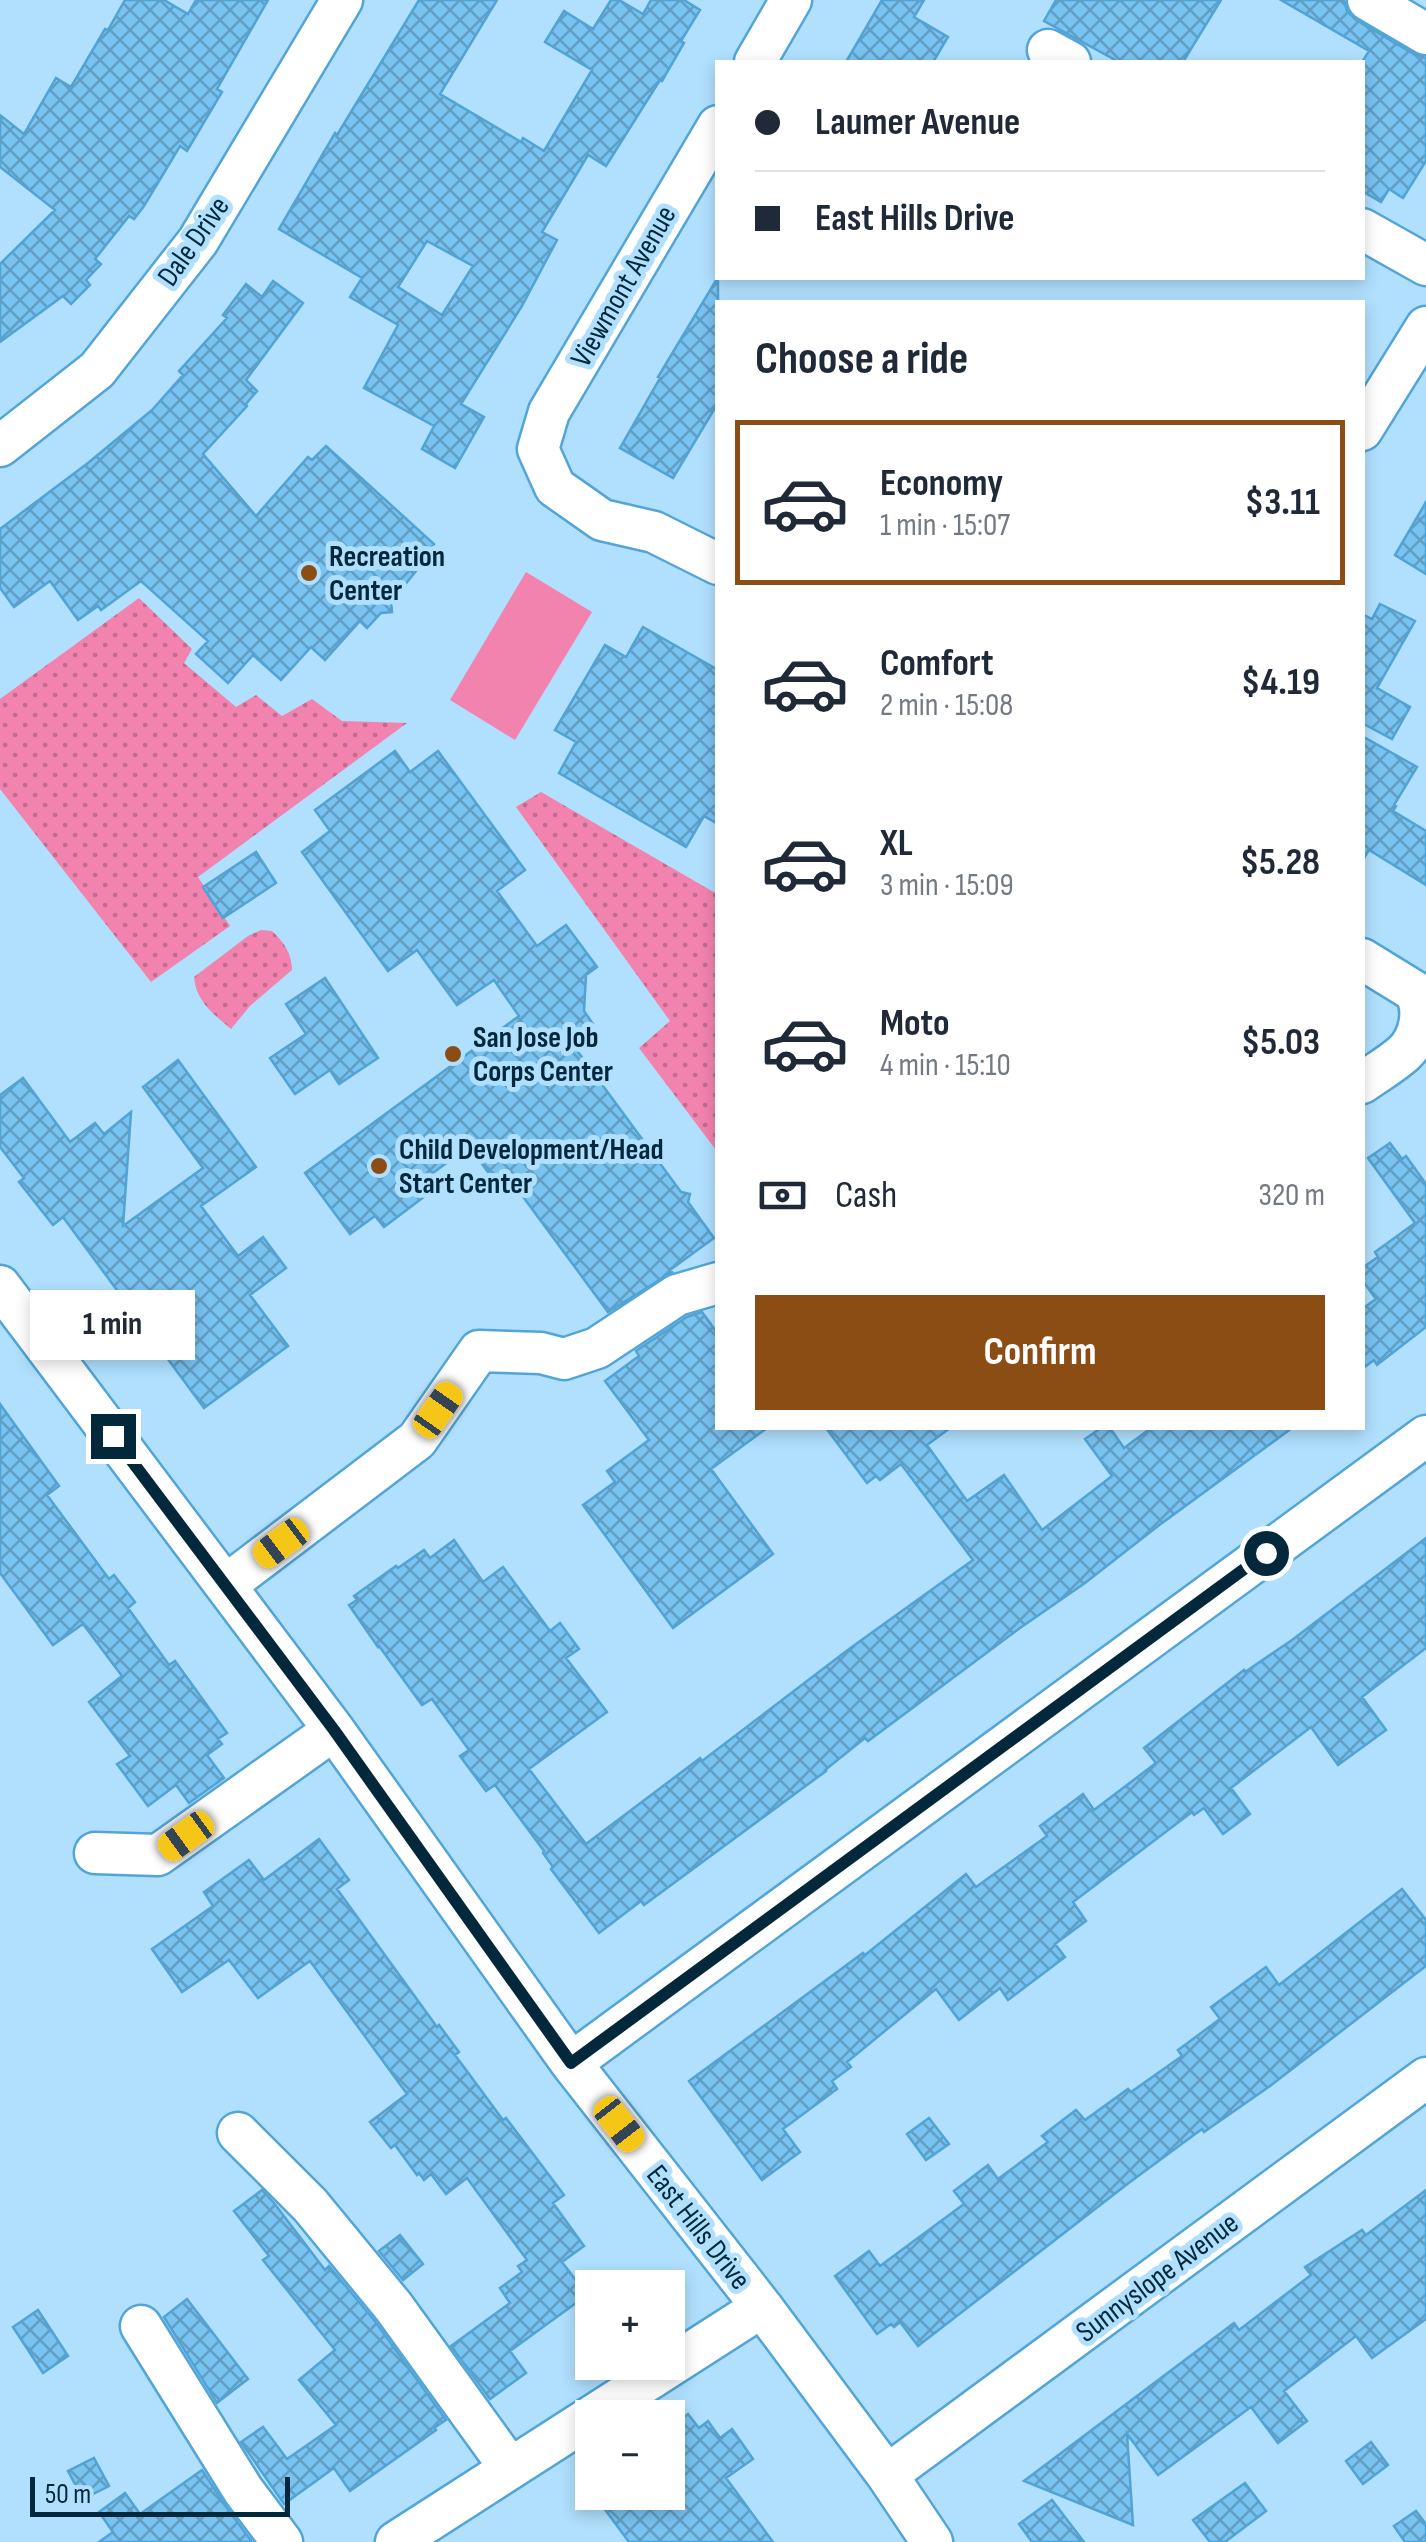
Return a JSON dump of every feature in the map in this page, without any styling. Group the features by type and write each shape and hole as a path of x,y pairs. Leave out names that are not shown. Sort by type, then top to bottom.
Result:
{"street":[{"name":"Dale Drive","path":"0,446 97,370 198,240 342,0"},
{"path":"756,60 792,0"},
{"path":"1368,0 1426,34"},
{"name":"Viewmont Avenue","path":"715,131 549,412 538,450 555,487 602,520 654,532 715,562"},
{"path":"1365,230 1426,265"},
{"path":"1365,425 1426,327"},
{"path":"1365,961 1414,991 1420,998 1422,1015 1404,1053 1365,1080"},
{"path":"226,1585 418,1440 479,1351 541,1353 564,1359 598,1348 677,1295 715,1284"},
{"name":"East Hills Drive","path":"0,1286 334,1730 571,2063 762,2307 932,2542"},
{"path":"571,2063 1426,1436"},
{"path":"95,1853 158,1856 334,1730"},
{"name":"Sunnyslope Avenue","path":"887,2476 1426,2078"},
{"path":"238,2133 310,2205 392,2306 510,2468"},
{"path":"396,2542 762,2307"},
{"path":"142,2326 243,2490 282,2542"}],"shaded area":[{"path":"526,572 592,612 515,740 450,700"},
{"path":"139,598 192,649 184,663 236,707 256,695 282,716 312,699 342,721 407,723 198,877 230,926 151,982 0,789 0,699"},
{"path":"541,792 715,893 715,1149 639,1048 670,1021 516,807"},
{"path":"261,930 272,931 280,939 292,970 250,1006 231,1029 202,1000 194,977"}],"building":[{"path":"125,0 164,0 188,14 196,0 268,0 187,151 180,146 144,206 134,219 129,216 95,259 101,264 86,280 90,285 71,304 63,296 0,342 0,264 55,210 0,167 0,115 24,134 56,78 71,87"},
{"path":"419,0 497,0 440,94 521,142 523,138 544,151 592,70 545,42 564,11 593,29 611,0 619,0 643,14 651,0 684,0 700,10 662,81 606,166 588,155 542,232 557,240 522,306 461,404 484,417 455,468 422,449 434,426 364,388 398,325 350,297 362,278 279,229","holes":["427,241 473,266 442,315 398,287"]},
{"path":"882,0 924,0 914,17 948,37 934,60 847,60"},
{"path":"1056,0 1221,0 1184,60 1115,60 1044,21"},
{"path":"1281,0 1344,0 1347,11 1356,20 1426,58 1426,161 1403,198 1389,189 1381,202 1365,193 1363,60 1369,51"},
{"path":"718,280 715,408 673,478 620,448"},
{"path":"273,281 303,303 246,380 257,391 203,454 256,516 308,457 312,460 326,446 434,544 391,602 392,612 381,613 367,628 360,621 325,660 311,647 281,680 253,655 228,683 196,654 208,641 141,581 101,610 98,606 78,620 50,581 14,607 0,588 0,529 152,410 183,375 179,371 227,318 223,315 246,284 262,297"},
{"path":"1426,502 1426,574 1395,555"},
{"path":"1380,604 1415,621 1377,688 1410,707 1392,739 1365,725 1365,616 1372,619"},
{"path":"643,627 715,668 715,822 704,816 686,847 559,773 576,742 555,730 605,645 626,657"},
{"path":"1365,738 1417,767 1393,811 1426,831 1426,885 1369,850 1365,856"},
{"path":"395,751 410,772 438,751 525,870 497,891 537,946 566,925 597,967 586,975 584,1011 593,1024 570,1041 681,1192 690,1194 688,1202 714,1238 672,1272 608,1312 507,1175 496,1183 469,1146 425,1179 433,1190 384,1227 375,1216 350,1234 305,1173 519,1016 494,980 457,1005 417,950 388,971 302,852 330,831 315,810"},
{"path":"256,852 276,883 223,918 203,887"},
{"path":"325,978 378,1058 339,1084 330,1070 295,1094 270,1058 306,1034 286,1004"},
{"path":"178,1060 256,1167 201,1206 238,1256 263,1237 286,1268 250,1295 288,1346 204,1408 63,1217 53,1225 19,1182 24,1178 0,1147 0,1095 23,1078 70,1142 95,1123 104,1134 131,1112 123,1226 203,1168 143,1087"},
{"path":"1390,1143 1402,1159 1406,1156 1426,1184 1426,1327 1377,1365 1374,1360 1365,1367 1365,1307 1376,1299 1365,1284 1365,1266 1378,1257 1375,1252 1415,1223 1368,1158"},
{"path":"702,1312 715,1330 715,1430 764,1430 711,1469 773,1554 673,1628 583,1505 615,1482 607,1471 649,1440 605,1381 639,1356 636,1351 687,1317"},
{"path":"0,1404 59,1486 47,1495 109,1579 114,1575 135,1602 128,1608 169,1665 175,1661 227,1733 218,1739 222,1744 207,1755 224,1778 189,1803 176,1785 148,1806 117,1764 130,1756 89,1702 122,1676 83,1624 53,1645 0,1573"},
{"path":"827,1430 947,1430 927,1445 967,1501 1004,1475 1042,1530 1112,1476 1085,1439 1098,1430 1111,1430 1124,1448 1148,1430 1289,1430 868,1741 865,1738 644,1905 641,1901 599,1933 495,1785 486,1791 460,1756 469,1750 432,1699 422,1705 349,1605 357,1600 354,1596 396,1566 424,1550 430,1558 454,1540 483,1582 503,1567 550,1631 560,1623 579,1649 566,1658 607,1712 529,1769 586,1844 973,1560 901,1464 880,1480 876,1476 867,1483"},
{"path":"1426,1538 1426,1648 1362,1697 1386,1730 1338,1765 1311,1727 1231,1788 1250,1814 1223,1834 1204,1808 1194,1815 1192,1812 1073,1902 1086,1921 1055,1944 1065,1957 1008,2000 1000,1988 959,2020 936,1989 847,2062 851,2067 832,2081 837,2089 783,2129 800,2152 762,2180 689,2081 865,1955 966,1874 976,1887 1047,1836 1040,1826 1083,1794 1094,1810 1156,1763 1144,1748"},
{"path":"319,1839 349,1880 337,1889 459,2052 455,2055 503,2120 506,2118 564,2195 553,2203 584,2246 562,2262 575,2279 575,2304 510,2351 526,2373 490,2399 451,2346 510,2303 500,2288 522,2272 518,2266 527,2260 467,2178 446,2194 431,2174 424,2180 417,2175 395,2145 391,2148 370,2122 407,2094 310,1961 258,1998 229,1960 182,1992 152,1949 213,1906 204,1892 249,1860 264,1880"},
{"path":"1402,1889 1426,1920 1426,1966 1270,2086 1130,2182 918,2346 900,2322 877,2334 835,2276 869,2251 880,2266 964,2204 954,2191 988,2165 998,2179 1048,2142 1042,2136 1076,2110 1085,2120 1128,2089 1131,2092 1182,2056 1178,2050 1220,2019 1211,2007 1266,1967 1279,1985"},
{"path":"929,2118 949,2144 926,2160 907,2134"},
{"path":"262,2190 325,2270 329,2266 374,2320 446,2420 350,2491 334,2468 284,2504 241,2442 263,2427 287,2459 336,2425 299,2380 335,2350 263,2260 269,2256 234,2211"},
{"path":"1426,2190 1426,2319 1372,2358 1356,2336 1284,2391 1307,2421 1278,2443 1251,2407 1158,2475 1127,2434 1133,2525 1024,2481 1234,2323 1239,2330 1311,2275 1305,2267 1362,2230 1366,2235"},
{"path":"400,2235 423,2264 403,2280 379,2251"},
{"path":"187,2299 248,2379 217,2403 164,2317"},
{"path":"38,2310 68,2356 43,2373 13,2327"},
{"path":"688,2414 699,2428 708,2421 720,2438 732,2429 753,2459 726,2478 773,2542 629,2542 605,2510 685,2510"},
{"path":"1371,2442 1388,2465 1363,2484 1346,2461"},
{"path":"94,2458 109,2486 83,2499 68,2471"},
{"path":"202,2470 252,2542 99,2542 113,2532 99,2512 125,2493 140,2514"},
{"path":"1245,2483 1266,2511 1225,2542 1210,2542 1193,2520"},
{"path":"1052,2500 1084,2542 1032,2542 1019,2524"},
{"path":"1416,2511 1426,2524 1426,2542 1405,2542 1394,2526"}],"place":[{"name":"Recreation Center","path":"309,573"},
{"name":"San Jose Job Corps Center","path":"453,1054"},
{"name":"Child Development/Head Start Center","path":"379,1166"}],"route":[{"path":"113,1436 334,1730 571,2063 1266,1553"}]}
